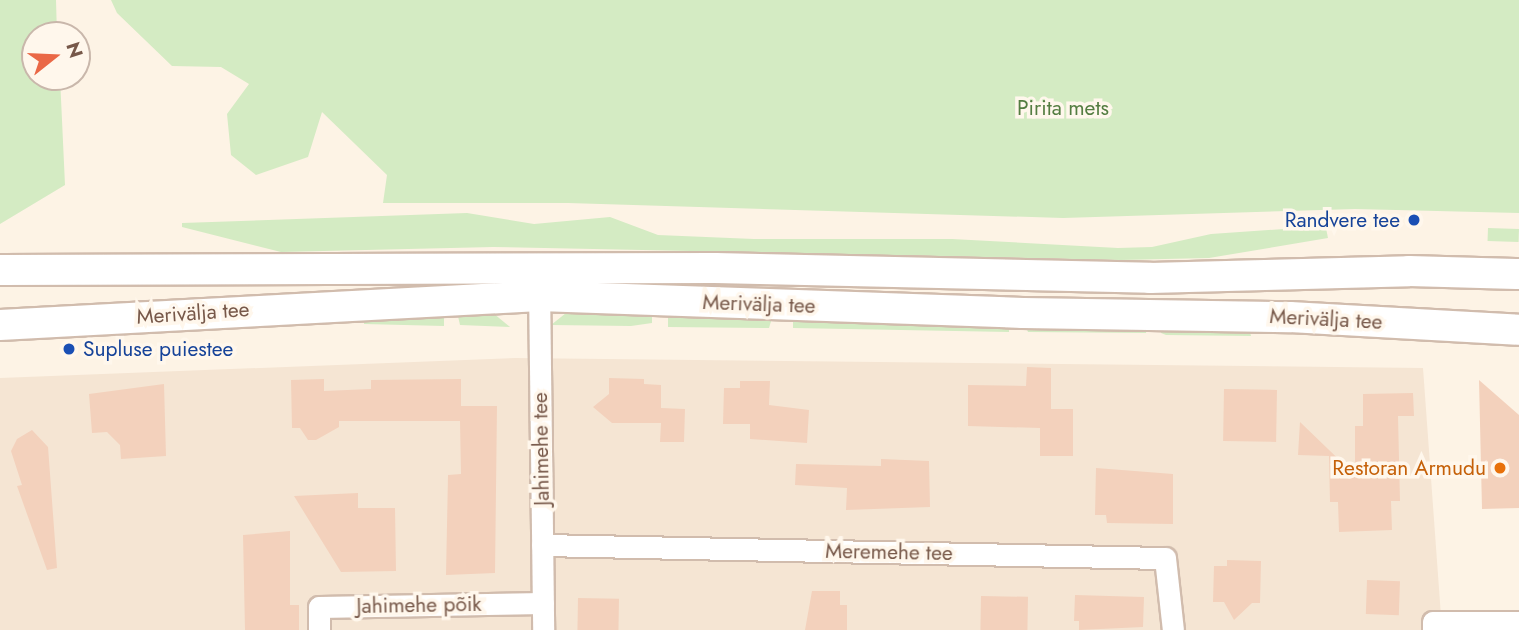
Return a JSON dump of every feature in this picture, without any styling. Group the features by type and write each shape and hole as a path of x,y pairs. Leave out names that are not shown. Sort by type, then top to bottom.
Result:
{"main road":[{"name":"Merivälja tee","path":"0,270 539,282 1150,278 1409,271 1519,274"},
{"name":"Merivälja tee","path":"0,325 539,282 1023,313 1290,317 1519,330"}],"street":[{"name":"Jahimehe tee","path":"539,282 543,630"},
{"name":"Meremehe tee","path":"542,545 1165,558 1172,630"},
{"name":"Jahimehe põik","path":"319,630 319,607 542,603"},
{"path":"1433,626 1519,622"}],"shaded area":[{"path":"515,358 1423,368 1442,630 0,630 0,378"}],"green space":[{"path":"0,0 56,0 57,21 21,21 21,91 61,91 65,185 0,224"},
{"name":"Pirita mets","path":"111,0 1519,0 1519,213 1355,209 1063,218 568,203 383,203 387,175 322,112 308,157 256,175 231,155 227,114 249,84 221,67 172,66 117,13"},
{"path":"467,213 534,224 610,217 658,235 754,239 952,239 1118,248 1152,247 1211,234 1313,227 1326,228 1328,238 1209,258 1121,260 493,247 281,252 182,227 182,223"},
{"path":"1488,228 1519,229 1519,242 1488,241"},
{"path":"457,312 493,313 510,327 460,325"},
{"path":"566,313 652,315 652,323 631,326 551,325"},
{"path":"444,316 444,326 364,324 364,319"},
{"path":"668,316 772,318 769,328 668,327"},
{"path":"793,317 1009,323 1009,332 793,328"},
{"path":"1162,325 1250,332 1251,336 1166,335 1161,333"},
{"path":"1026,327 1147,327 1146,333 1028,332"}],"building":[{"path":"1027,367 1051,368 1051,409 1073,409 1073,456 1040,456 1040,428 968,426 968,385 1026,386"},
{"path":"609,378 644,379 644,384 661,385 661,408 685,409 684,442 660,442 661,423 612,423 593,407 609,394"},
{"path":"324,379 324,391 371,389 371,380 461,379 461,406 497,406 495,573 446,575 448,475 461,474 460,421 339,421 339,427 316,440 308,440 300,428 292,428 291,380"},
{"name":"Restoran Armudu","path":"1479,380 1519,415 1519,508 1482,509"},
{"path":"740,381 770,381 769,405 809,410 807,443 750,439 750,424 723,424 724,388 740,388"},
{"path":"164,384 166,456 121,459 120,445 107,432 92,433 89,394"},
{"path":"1224,389 1277,390 1276,442 1223,441"},
{"path":"1413,393 1414,416 1398,416 1400,501 1391,501 1392,530 1339,532 1338,502 1330,502 1329,456 1298,455 1300,422 1355,475 1355,426 1363,426 1363,394"},
{"path":"32,430 48,447 57,568 47,570 17,486 22,485 11,451 17,439"},
{"path":"881,459 929,461 930,507 846,510 847,488 795,485 796,464 881,466"},
{"path":"1096,468 1173,474 1173,524 1107,523 1106,515 1095,515"},
{"path":"358,493 358,508 395,508 396,571 341,572 294,496"},
{"path":"290,531 290,605 299,605 299,630 245,630 243,535"},
{"path":"1227,560 1261,561 1260,603 1252,603 1234,620 1224,602 1213,602 1214,566 1227,566"},
{"path":"1367,580 1400,581 1399,615 1366,614"},
{"path":"812,591 840,591 840,605 847,605 847,630 805,630"},
{"path":"1075,595 1144,597 1143,627 1079,630 1079,621 1074,621"},
{"path":"981,596 1028,597 1027,630 980,630"},
{"path":"578,598 619,599 618,630 577,630"}],"place":[{"name":"Randvere tee","path":"1414,220"},
{"name":"Supluse puiestee","path":"69,349"},
{"name":"Restoran Armudu","path":"1500,468"}]}
